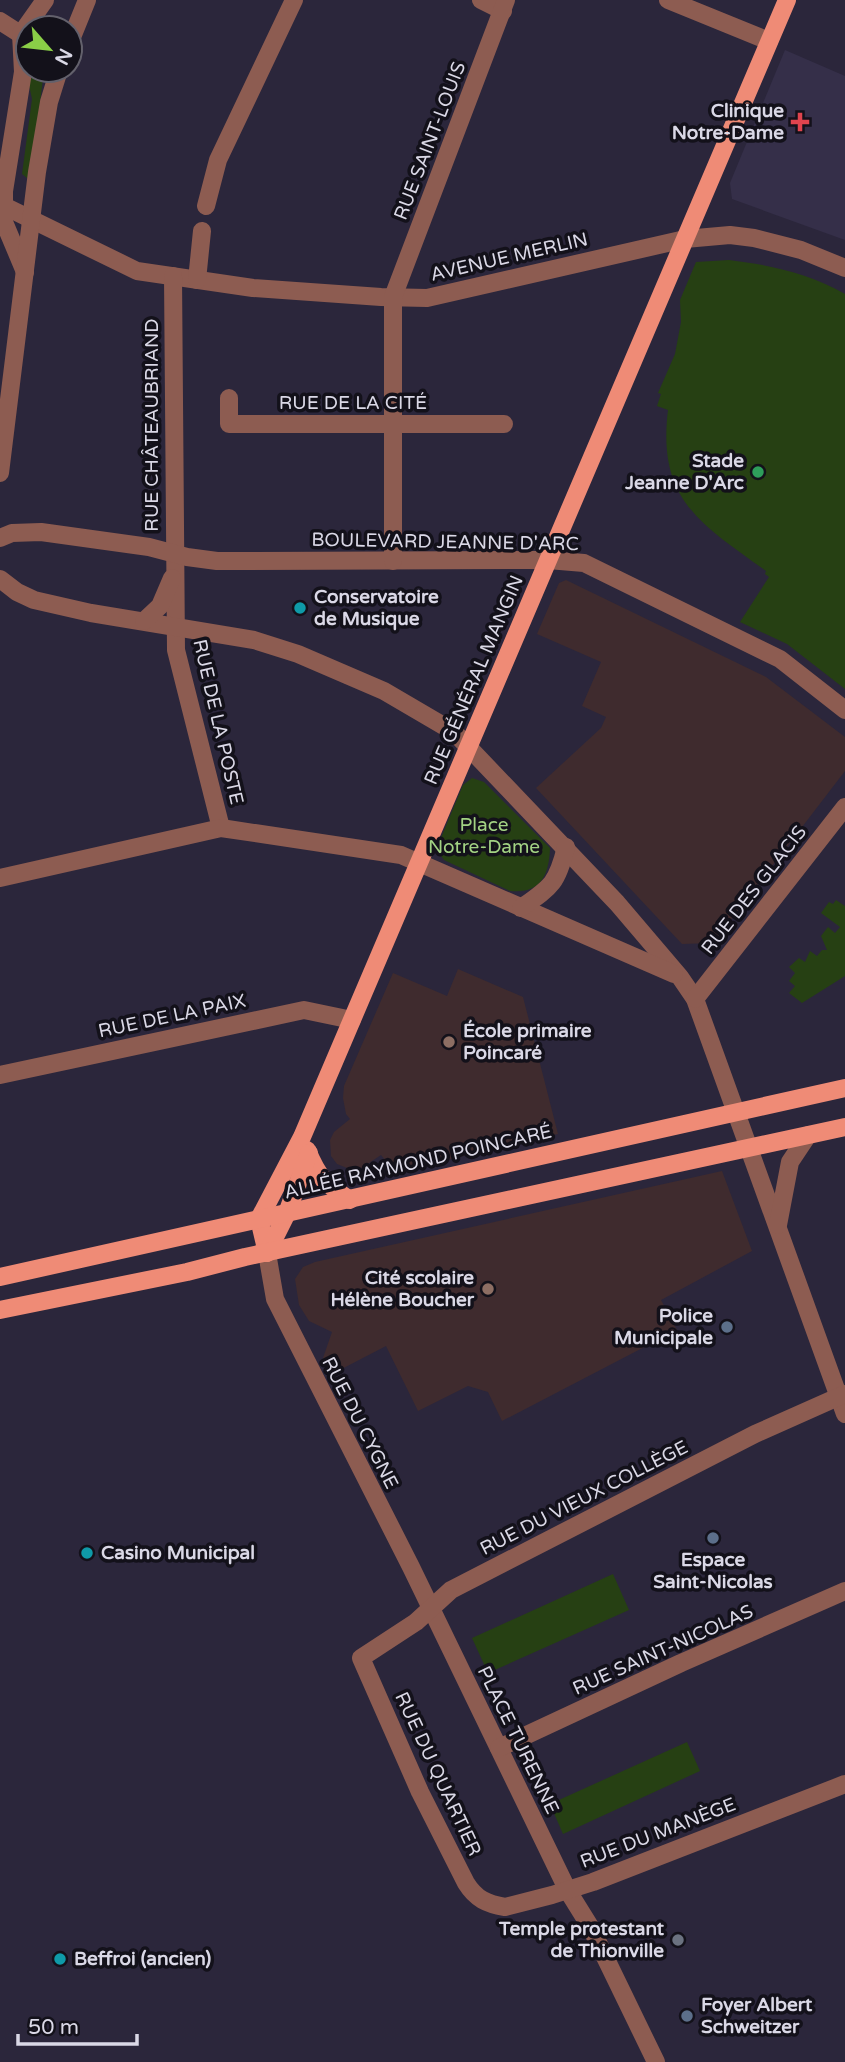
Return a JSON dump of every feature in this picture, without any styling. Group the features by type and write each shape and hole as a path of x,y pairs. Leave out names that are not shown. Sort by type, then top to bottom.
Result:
{"main road":[{"name":"RUE GÉNÉRAL MANGIN","path":"259,1219 306,1145 352,1020 787,0"},
{"name":"ALLÉE RAYMOND POINCARÉ","path":"0,1277 845,1088"},
{"path":"0,1310 187,1272 845,1127"},
{"path":"306,1145 316,1172 326,1184 350,1200"},
{"path":"267,1253 287,1213 306,1145"},
{"path":"259,1219 267,1253"}],"street":[{"path":"205,206 218,160 294,0"},
{"path":"481,0 505,5"},
{"path":"668,0 769,41"},
{"name":"RUE SAINT-LOUIS","path":"393,297 505,5"},
{"path":"0,167 10,97 17,84"},
{"path":"0,473 25,272 12,216 26,94 25,84"},
{"path":"25,272 12,216 55,84"},
{"name":"AVENUE MERLIN","path":"12,216 59,234 137,271 253,288 393,297 426,298 685,239 730,235 801,250 845,268"},
{"path":"197,280 202,231"},
{"name":"RUE CHÂTEAUBRIAND","path":"173,276 176,626"},
{"path":"393,297 393,561"},
{"name":"RUE DE LA CITÉ","path":"229,398 229,424 504,424"},
{"name":"BOULEVARD JEANNE D'ARC","path":"0,538 12,533 41,532 149,547 217,561 548,560 584,563 780,659 845,710"},
{"path":"144,621 160,606 174,573"},
{"path":"0,579 17,592 34,600 91,613 254,640 320,662 384,691 454,732 566,847 680,977 695,999 842,1395 845,1414"},
{"name":"RUE DE LA POSTE","path":"176,626 176,650 221,828"},
{"name":"RUE DES GLACIS","path":"695,999 845,807"},
{"path":"0,878 221,828 401,855 680,977"},
{"path":"521,908 550,887 560,872 566,847"},
{"name":"RUE DE LA PAIX","path":"0,1075 304,1010 352,1020"},
{"path":"778,1225 790,1163 808,1135"},
{"name":"RUE DU CYGNE","path":"267,1253 275,1299 431,1608"},
{"name":"RUE DU VIEUX COLLÈGE","path":"361,1658 416,1622 451,1590 755,1434 842,1395"},
{"name":"RUE SAINT-NICOLAS","path":"499,1748 681,1663 845,1591"},
{"name":"PLACE TURENNE","path":"431,1608 568,1891 591,1928 656,2062"},
{"name":"RUE DU QUARTIER","path":"361,1658 420,1791 460,1872 474,1896 484,1902"},
{"name":"RUE DU MANÈGE","path":"484,1902 506,1907 568,1891 845,1784"}],"shaded area":[{"name":"Clinique Notre-Dame","path":"785,50 845,76 845,240 732,199 730,183"},
{"path":"566,580 766,677 845,737 845,771 713,943 682,944 536,788 601,728 606,717 582,706 601,662 537,634 559,583"},
{"name":"École primaire Poincaré","path":"458,969 523,997 558,1134 412,1168 400,1167 381,1155 360,1169 352,1170 337,1164 331,1156 330,1140 334,1132 350,1119 346,1114 343,1098 344,1086 393,973 447,996"},
{"name":"Cité scolaire Hélène Boucher","path":"722,1171 752,1251 661,1300 677,1330 502,1421 488,1392 468,1386 418,1411 386,1346 332,1374 323,1358 332,1332 309,1321 299,1305 295,1279 303,1267 315,1262"}],"green space":[{"path":"29,84 42,84 31,176 28,179 22,174 32,99"},
{"name":"Stade Jeanne D'Arc","path":"729,260 788,271 845,294 845,689 787,644 740,622 769,577 765,574 766,571 722,539 688,507 677,488 670,467 666,441 668,410 657,406 661,394 658,393 675,354 681,322 680,300 696,262"},
{"name":"Place Notre-Dame","path":"472,778 484,782 550,848 548,867 536,886 510,891 444,860 439,853 438,845 463,785"},
{"path":"836,900 845,906 845,976 802,1003 789,993 795,986 789,981 795,973 789,967 799,958 805,962 810,951 817,956 822,950 827,950 821,936 828,927 835,933 840,927 821,913 829,902 833,904"},
{"path":"613,1574 629,1610 488,1673 472,1638"},
{"path":"687,1742 700,1771 563,1834 550,1804"}],"place":[{"name":"Clinique Notre-Dame","path":"800,122"},
{"name":"Stade Jeanne D'Arc","path":"758,472"},
{"name":"Conservatoire de Musique","path":"300,608"},
{"name":"École primaire Poincaré","path":"449,1042"},
{"name":"Cité scolaire Hélène Boucher","path":"488,1289"},
{"name":"Police Municipale","path":"727,1327"},
{"name":"Espace Saint-Nicolas","path":"713,1538"},
{"name":"Casino Municipal","path":"87,1553"},
{"name":"Temple protestant de Thionville","path":"678,1940"},
{"name":"Beffroi (ancien)","path":"60,1959"},
{"name":"Foyer Albert Schweitzer","path":"687,2016"}]}
